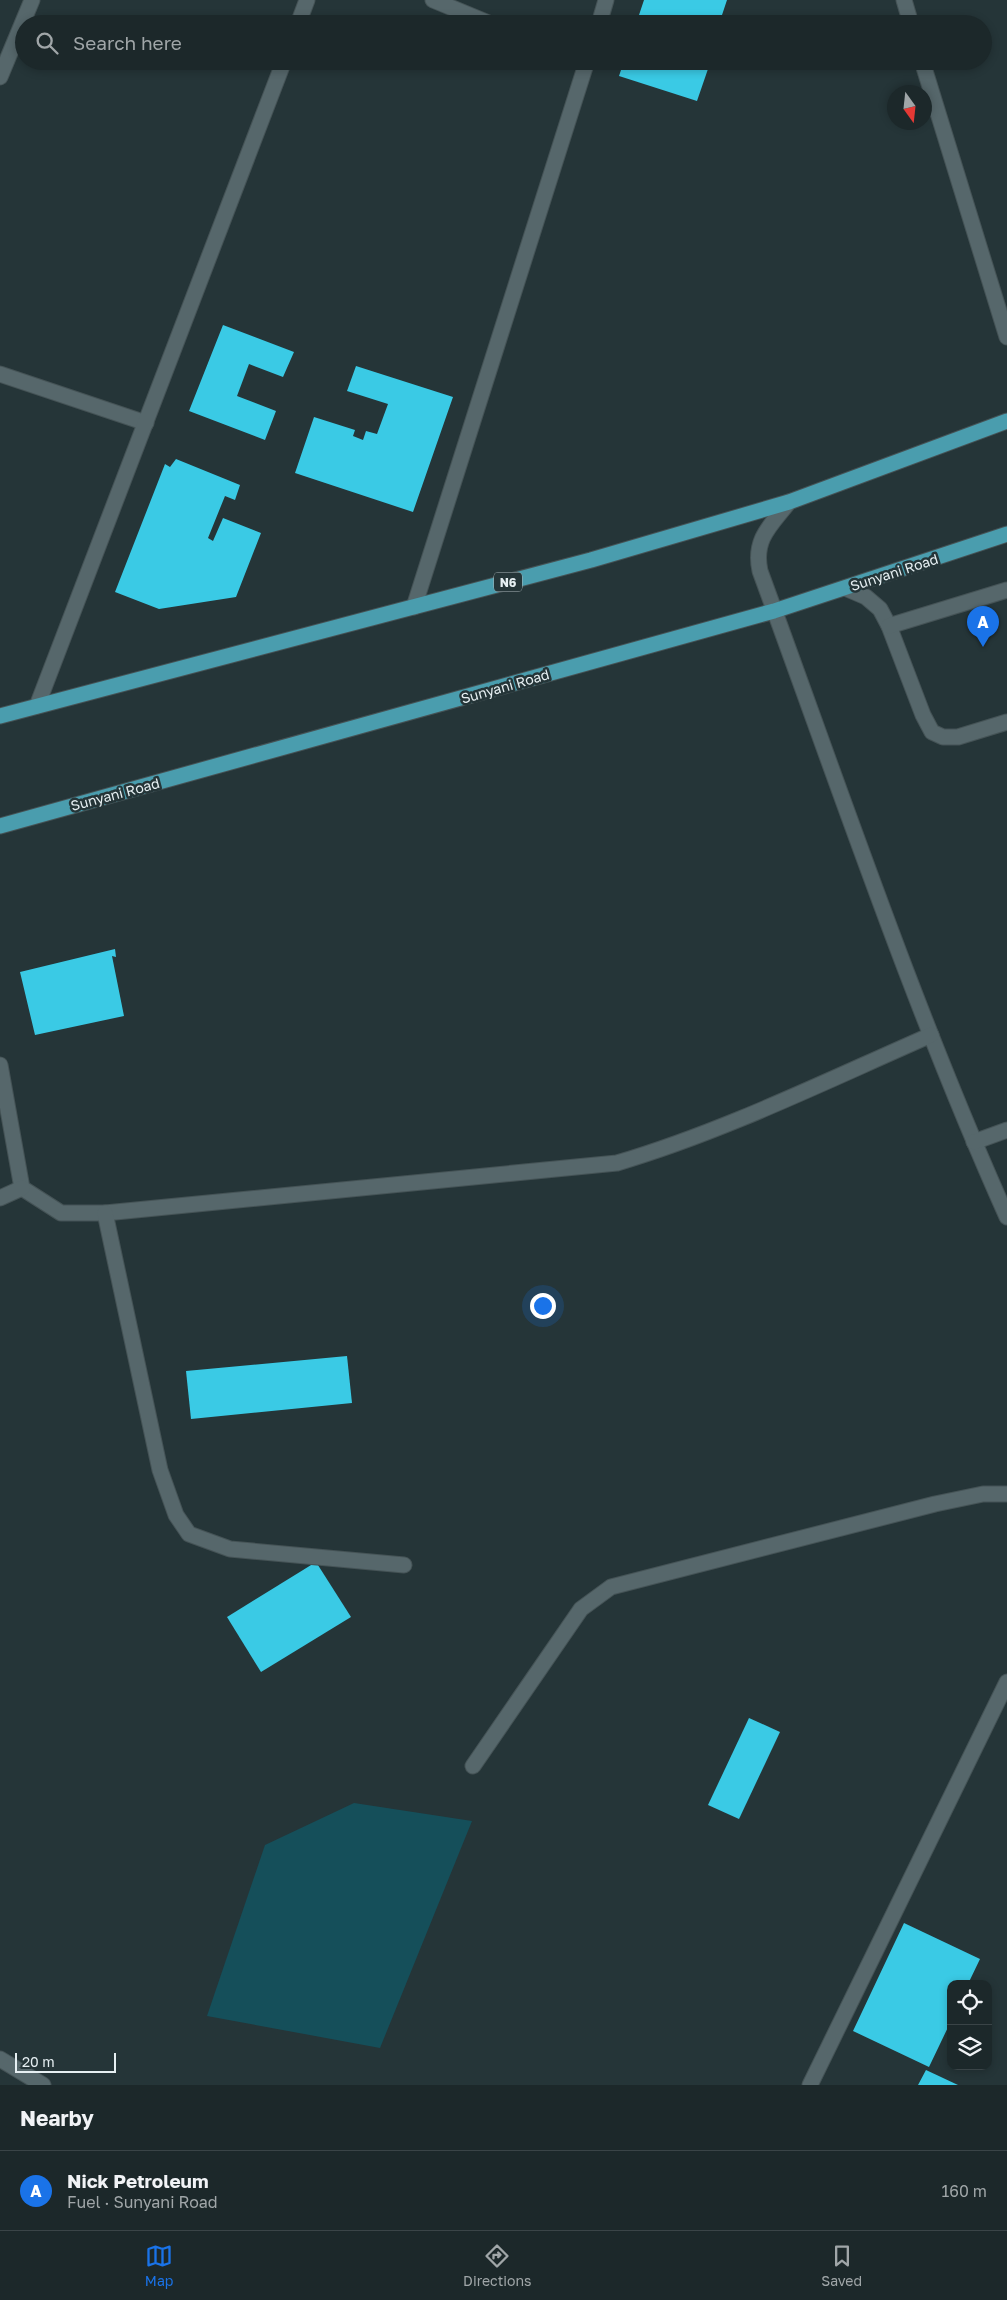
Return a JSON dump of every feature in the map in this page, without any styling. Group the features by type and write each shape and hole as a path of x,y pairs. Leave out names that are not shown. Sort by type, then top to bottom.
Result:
{"main road":[{"name":"N6","path":"0,716 591,560 789,502 1007,421"},
{"name":"Sunyani Road","path":"0,826 774,611 1007,534"}],"street":[{"path":"26,15 32,0"},
{"path":"301,15 307,0"},
{"path":"433,0 469,15"},
{"path":"602,15 606,0"},
{"path":"904,0 908,15"},
{"path":"0,77 15,41"},
{"path":"37,706 281,70"},
{"path":"414,607 583,70"},
{"path":"925,70 1007,337"},
{"path":"0,374 146,423"},
{"path":"789,502 763,536 757,548 760,571 931,1035 974,1142 1007,1217"},
{"path":"845,588 866,597 880,609 889,626 923,715 932,732 943,736 958,736 1007,722"},
{"path":"889,626 1007,590"},
{"path":"0,1065 22,1188 61,1213 104,1213 618,1163 654,1152 715,1128 931,1035"},
{"path":"974,1142 1007,1130"},
{"path":"0,1198 22,1188"},
{"path":"104,1213 160,1470 176,1515 189,1534 230,1549 404,1565"},
{"path":"473,1766 581,1609 611,1587 935,1504 983,1494 1007,1494"},
{"path":"810,2085 1007,1682"},
{"path":"0,2059 43,2085"}],"shaded area":[{"path":"354,1803 472,1821 380,2048 207,2016 265,1845"}],"building":[{"path":"644,0 727,0 722,15 639,15"},
{"path":"621,70 708,70 697,101 619,76"},
{"path":"223,325 294,352 283,377 249,364 237,396 276,411 265,440 189,411"},
{"path":"356,366 453,397 413,512 295,473 314,417 355,430 353,436 363,440 366,431 377,434 388,404 347,391"},
{"path":"176,459 240,485 235,500 225,496 208,538 213,541 223,518 261,533 236,597 159,609 115,592 165,464 170,467"},
{"path":"115,949 116,957 112,956 124,1016 35,1035 20,972"},
{"path":"347,1356 352,1403 191,1419 186,1371"},
{"path":"316,1562 351,1617 261,1672 227,1617"},
{"path":"749,1718 780,1732 739,1819 708,1805"},
{"path":"904,1923 980,1959 970,1980 947,1980 947,2029 929,2067 853,2031"},
{"path":"926,2070 958,2085 918,2085"}],"place":[{"name":"Nick Petroleum","path":"983,647"}]}
